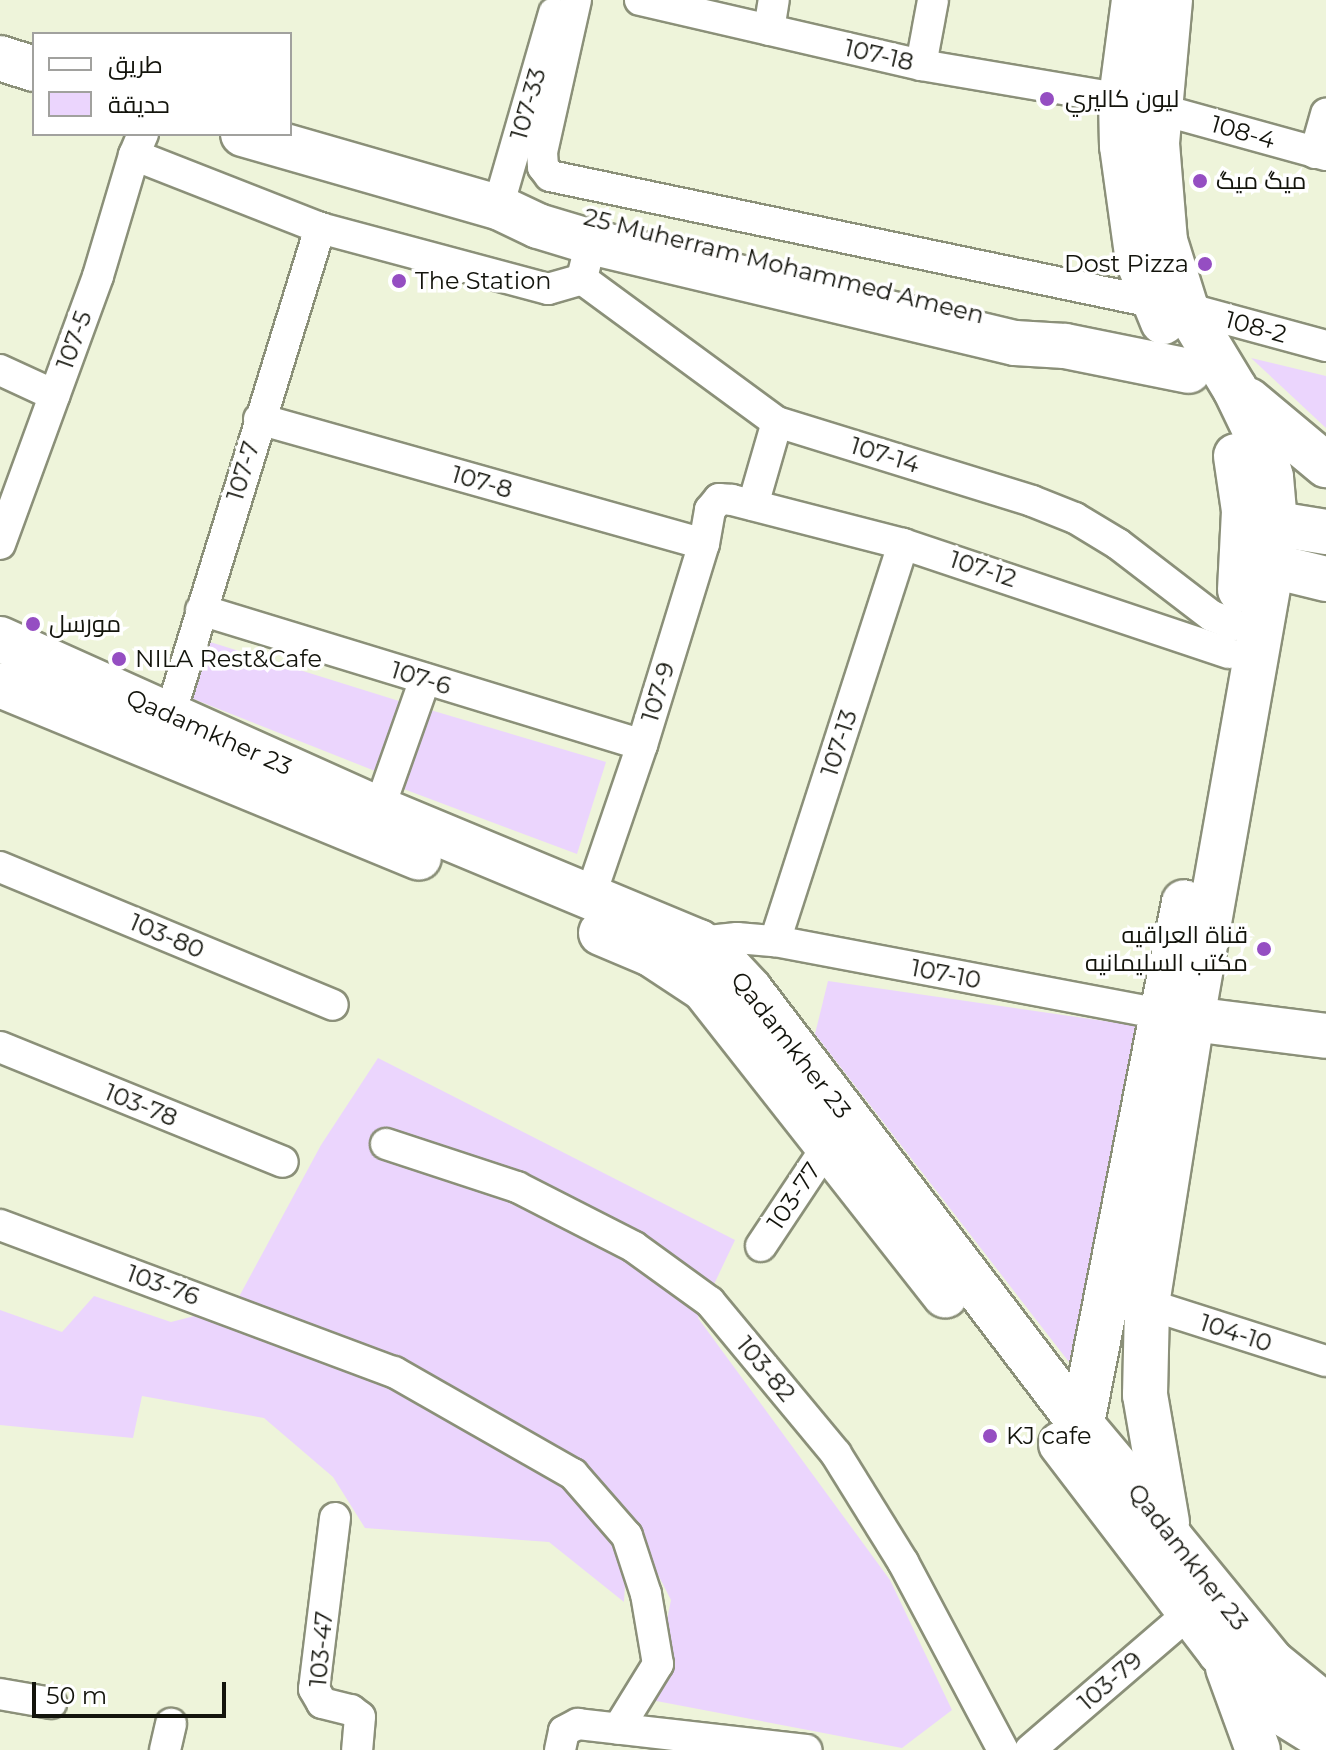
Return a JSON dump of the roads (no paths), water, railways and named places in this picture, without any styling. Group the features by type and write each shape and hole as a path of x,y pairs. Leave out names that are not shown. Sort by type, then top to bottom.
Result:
{"main road":[{"path":"1134,0 1140,104 1158,181 1169,305 1189,371 1237,458 1258,542 1232,639 1178,1017 1147,1304 1145,1395 1150,1439 1172,1540"},
{"path":"1140,104 1170,0"},
{"path":"0,58 32,68"},
{"name":"25 Muherram Mohammed Ameen","path":"250,136 498,207 538,226 587,260 1015,343 1065,346 1189,371"},
{"name":"25 Muherram Mohammed Ameen","path":"498,207 544,208 658,234 1021,323 1065,346"},
{"path":"1169,305 1235,389 1326,465"},
{"path":"1078,1465 1080,1423 1178,1017 1271,477 1261,443 1235,389"},
{"path":"1258,542 1326,532"},
{"path":"1258,542 1326,579"},
{"name":"Qadamkher 23","path":"0,639 379,809 699,942 750,990 1080,1423 1316,1715"},
{"name":"Qadamkher 23","path":"0,685 651,954 704,989 1078,1465 1220,1652 1286,1715 1316,1715"},
{"path":"1178,1017 1326,1036"},
{"path":"1220,1652 1258,1750"}],"street":[{"name":"107-33","path":"498,207 558,0"},
{"name":"108-2","path":"576,0 542,152 543,167 550,176 1169,305 1326,346"},
{"name":"107-18","path":"640,0 921,65 1140,104"},
{"path":"769,30 774,0"},
{"path":"921,65 933,0"},
{"name":"108-4","path":"1140,104 1321,154"},
{"path":"1321,154 1326,114"},
{"path":"138,144 320,228 548,289 587,260"},
{"name":"107-5","path":"0,544 98,276 138,144"},
{"name":"107-7","path":"170,715 320,228"},
{"name":"107-14","path":"587,260 777,422 1032,501 1075,518 1118,544 1212,616 1232,639"},
{"path":"0,370 54,395"},
{"name":"107-8","path":"259,419 704,544"},
{"path":"742,502 777,422"},
{"name":"107-9","path":"590,897 642,745 704,544 710,510 719,499 742,502"},
{"name":"107-12","path":"742,502 903,544 1232,639"},
{"name":"107-13","path":"775,941 903,544"},
{"name":"107-6","path":"201,610 642,745"},
{"path":"379,809 425,679"},
{"name":"103-80","path":"0,867 333,1005"},
{"name":"107-10","path":"699,942 737,938 775,941 1178,1017"},
{"name":"103-78","path":"0,1047 283,1162"},
{"name":"103-82","path":"386,1144 517,1187 634,1247 710,1302 836,1454 903,1562 1003,1750"},
{"name":"103-77","path":"761,1246 828,1145"},
{"name":"103-76","path":"0,1225 394,1372 573,1474 627,1536 646,1594 658,1664 618,1729"},
{"name":"104-10","path":"1147,1304 1326,1361"},
{"name":"103-47","path":"335,1518 314,1689 322,1703 351,1710 360,1717 357,1750"},
{"name":"103-79","path":"1030,1750 1189,1613"},
{"path":"0,1694 51,1703"},
{"path":"560,1750 564,1731 578,1724 747,1746 807,1750"}],"place":[{"name":"ليون كاليري","path":"1047,99"},
{"name":"میگ میگ","path":"1200,181"},
{"name":"Dost Pizza","path":"1205,264"},
{"name":"The Station","path":"399,281"},
{"name":"مورسل","path":"33,624"},
{"name":"NILA Rest&Cafe","path":"119,659"},
{"name":"قناة العراقيه مكتب السليمانيه","path":"1264,949"},
{"name":"KJ cafe","path":"990,1436"}]}
